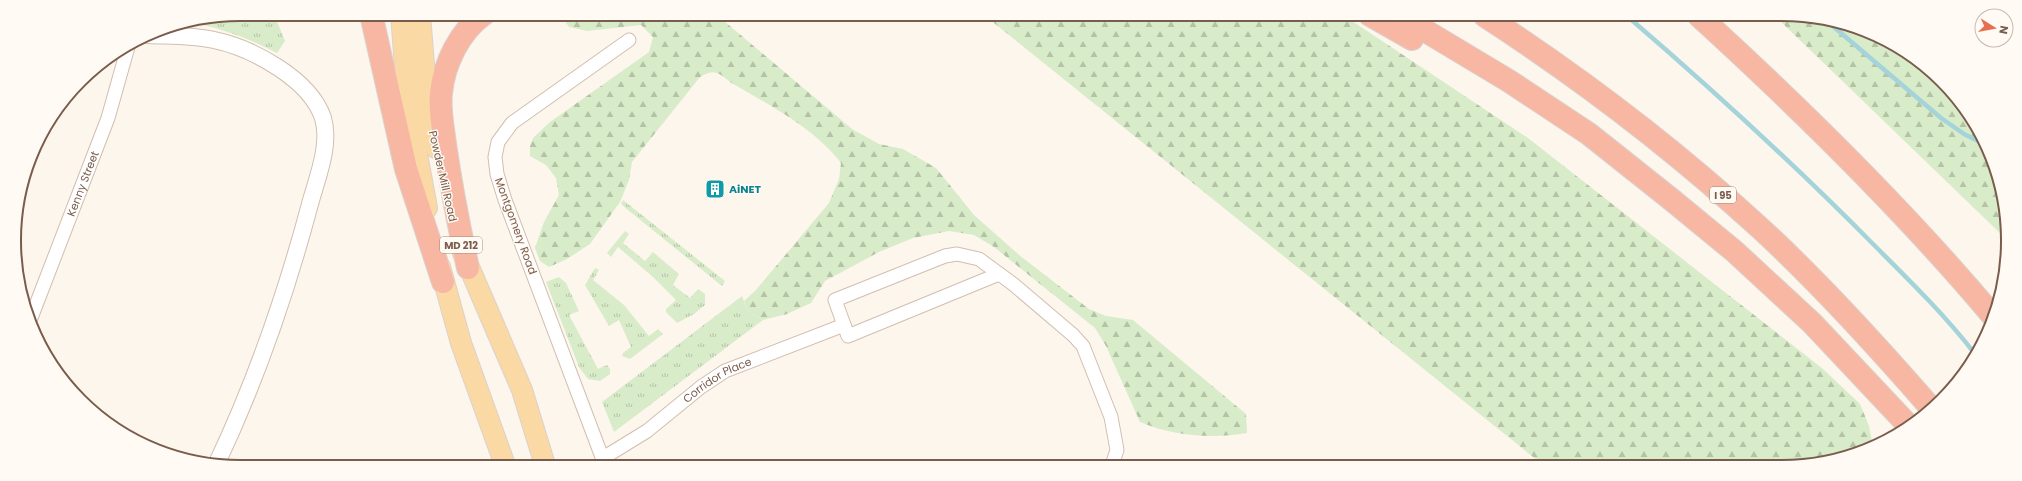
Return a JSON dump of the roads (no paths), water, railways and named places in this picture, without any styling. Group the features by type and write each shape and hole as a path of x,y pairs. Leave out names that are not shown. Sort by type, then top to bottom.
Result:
{"highway":[{"path":"373,21 406,169 443,282"},
{"path":"468,268 450,186 442,122 441,93 447,66 458,42 478,21"},
{"path":"1381,21 1503,90 1584,140 1672,200"},
{"path":"1407,21 1509,81 1589,134 1672,200 1734,251 1812,323 1905,422"},
{"name":"I 95","path":"1493,21 1532,46 1612,105 1696,171 1743,213 1835,301 1928,404"},
{"path":"1705,21 1771,81 1851,159 1915,225 1989,311"}],"main road":[{"name":"Powder Mill Road","path":"402,21 408,105 419,167 443,282 461,343 503,460"},
{"name":"Powder Mill Road","path":"421,21 427,103 438,163 452,218 468,268 522,390 543,460"}],"street":[{"path":"164,35 214,40 240,48 280,69 306,91 319,109 325,130 325,146 300,244 282,301 253,382 219,459"},
{"name":"Montgomery Road","path":"603,460 505,200 497,174 495,157 498,142 512,123 629,40"},
{"name":"Kenny Street","path":"33,312 108,118 126,53"},
{"path":"999,274 848,336 835,300 945,256 957,254 979,259 999,274 1055,320 1083,346 1110,417 1118,450 1114,460"},
{"name":"Corridor Place","path":"607,460 701,387 725,371 844,325"}],"waterway":[{"path":"1633,21 1721,99 1843,214 1926,297 1972,350"},
{"path":"1834,27 1941,118 1964,134 1977,140"}],"place":[{"name":"AiNET","path":"715,189"}]}
